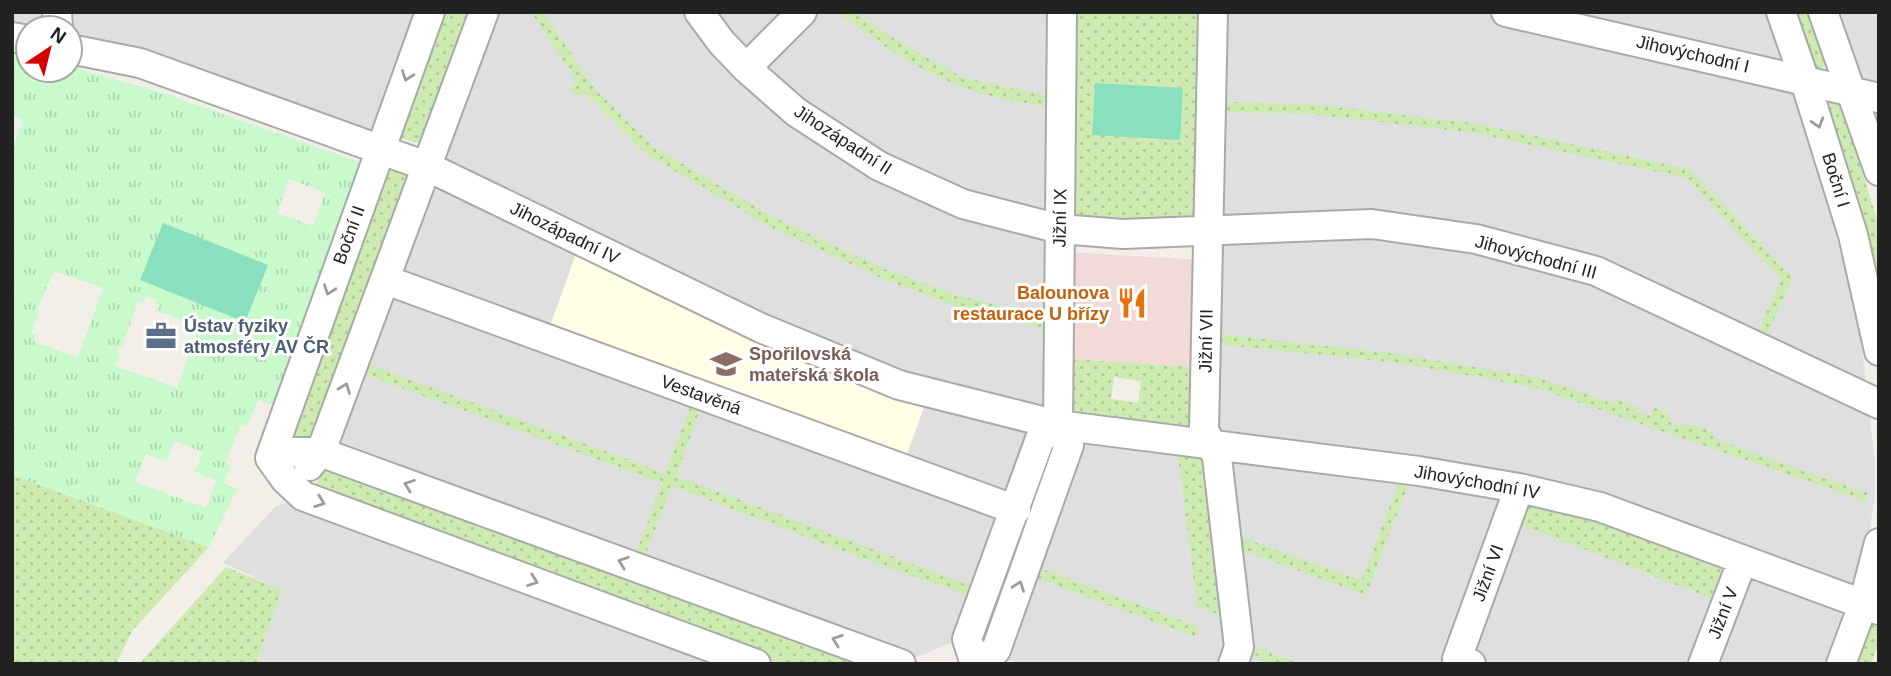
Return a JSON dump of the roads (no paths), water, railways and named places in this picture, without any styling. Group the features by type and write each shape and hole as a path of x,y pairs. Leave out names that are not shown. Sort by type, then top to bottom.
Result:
{"street":[{"name":"Boční II","path":"278,469 380,149 430,12"},
{"path":"278,469 311,465 320,452 484,12"},
{"name":"Jihozápadní II","path":"699,12 722,43 746,68 796,112 879,166 963,204 1060,229 1123,234 1208,232"},
{"path":"746,68 802,12"},
{"name":"Jižní IX","path":"1058,425 1040,439 967,639 975,664 996,650 1069,445 1058,425 1062,12"},
{"name":"Jižní VII","path":"1213,12 1204,430 1217,457 1239,647 1233,664"},
{"name":"Jihovýchodní I","path":"1506,12 1866,95"},
{"name":"Boční I","path":"1781,12 1853,235 1879,351"},
{"path":"1823,12 1866,95 1879,171"},
{"name":"Jihozápadní IV","path":"84,52 140,63 426,166 761,328 898,386 1058,425"},
{"name":"Jihovýchodní III","path":"1208,232 1372,224 1476,239 1596,271 1879,404"},
{"name":"Vestavěná","path":"386,280 1016,510"},
{"name":"Jihovýchodní IV","path":"1058,425 1419,471 1519,488 1600,508 1871,608"},
{"path":"320,452 901,664"},
{"path":"278,469 303,496 757,664"},
{"name":"Jižní VI","path":"1464,661 1519,488"},
{"path":"1841,664 1871,608 1879,543"},
{"name":"Jižní V","path":"1703,664 1742,562"}],"place":[{"name":"Balounova restaurace U břízy","path":"1132,303"},
{"name":"Ústav fyziky atmosféry AV ČR","path":"161,336"},
{"name":"Spořilovská mateřská škola","path":"726,364"}]}
